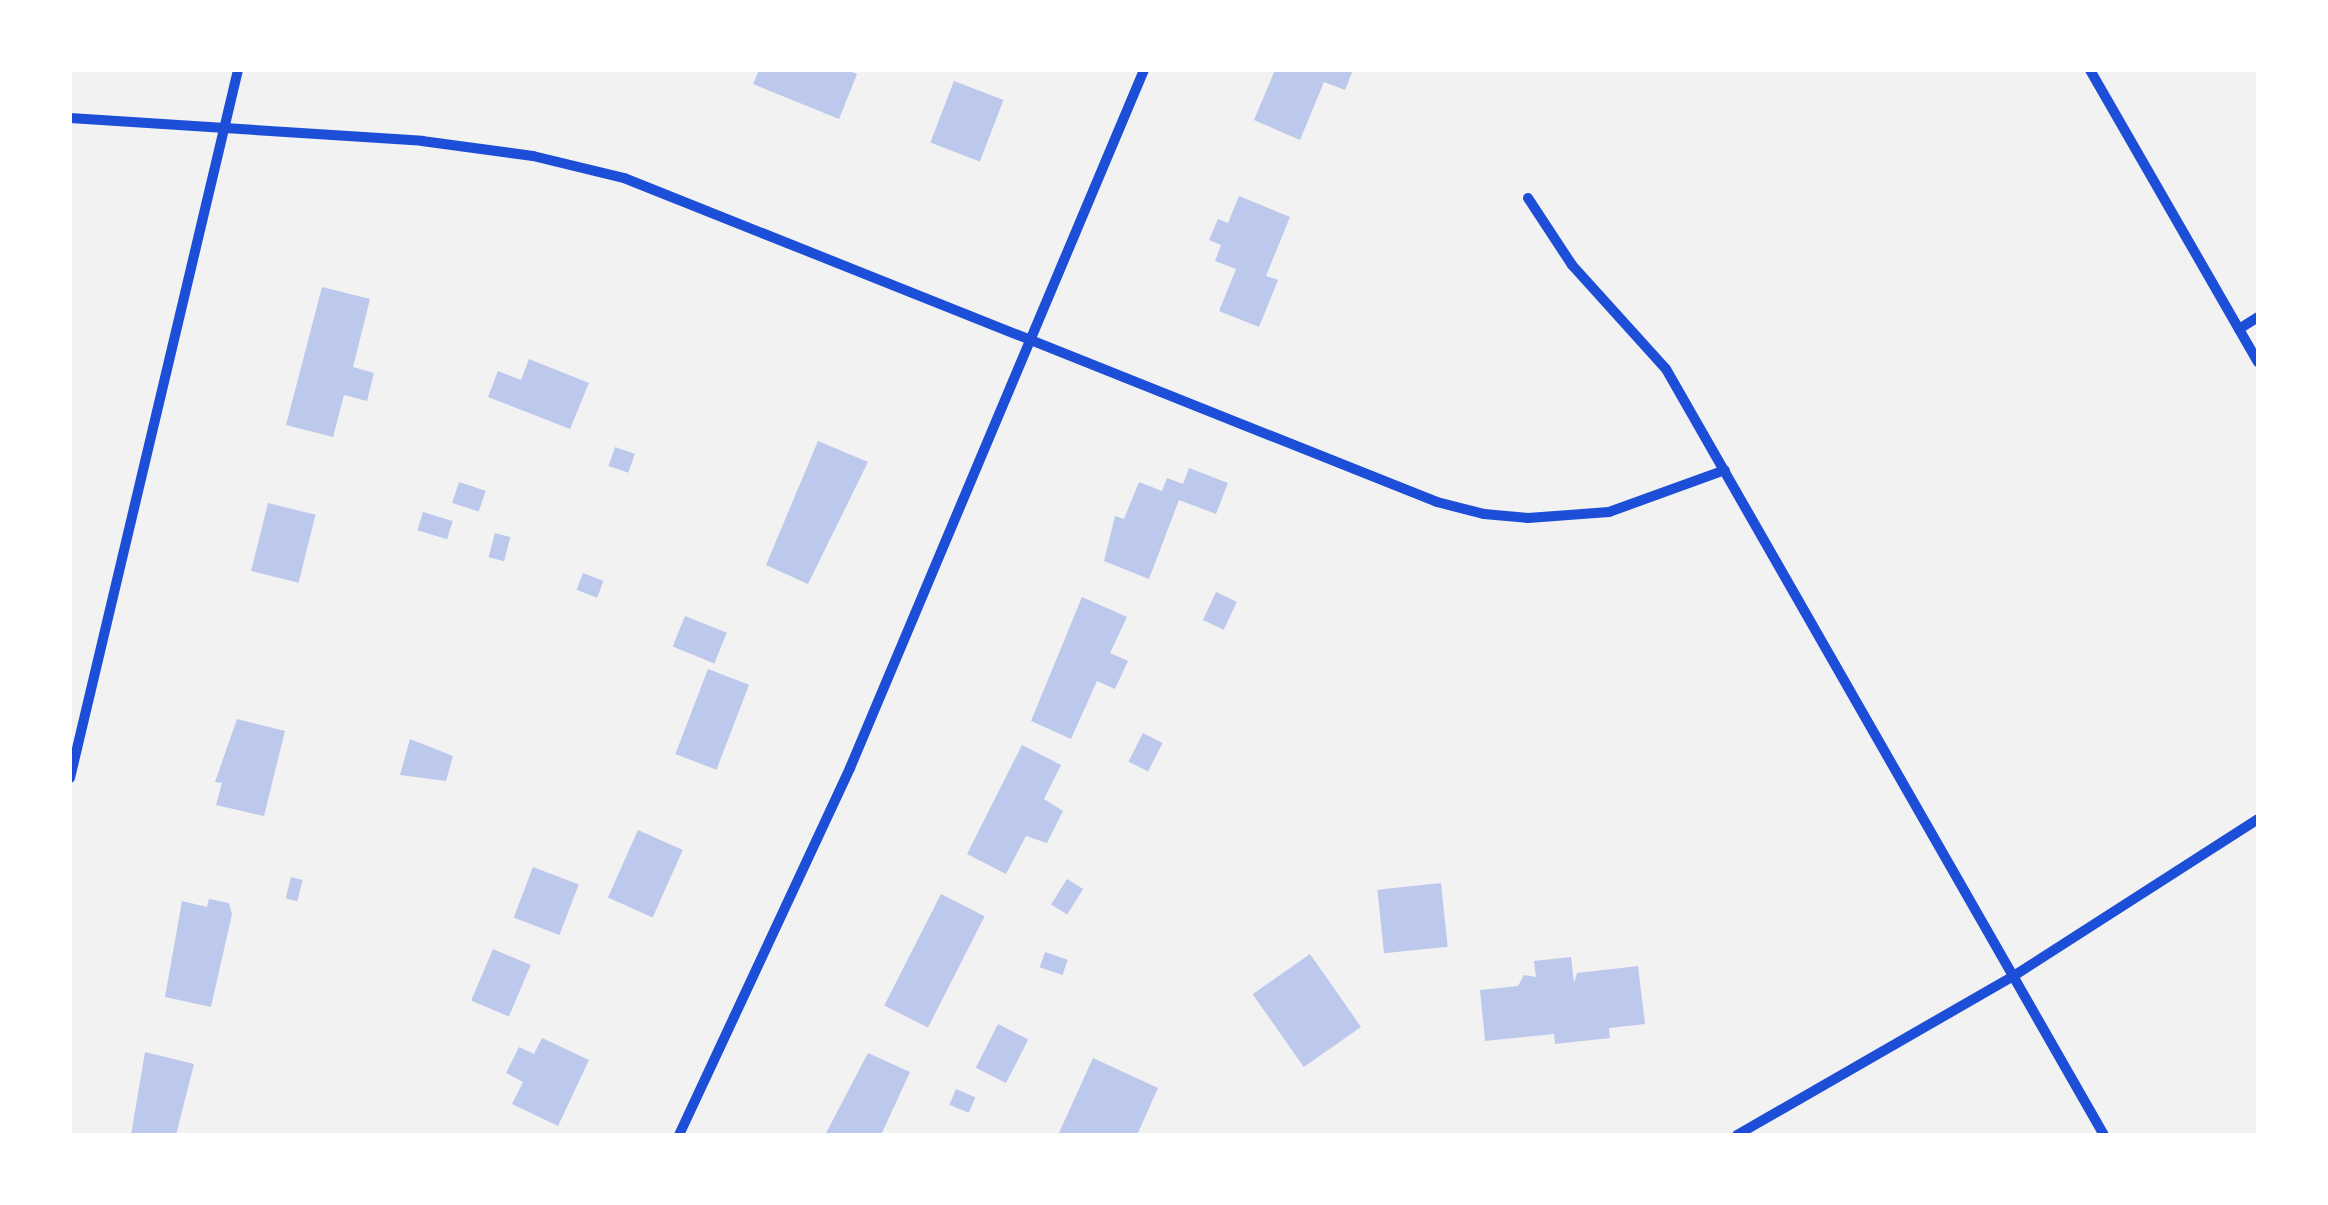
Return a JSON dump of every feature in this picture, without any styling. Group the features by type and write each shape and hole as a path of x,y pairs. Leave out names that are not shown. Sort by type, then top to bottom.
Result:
{"street":[{"path":"70,778 238,70"},
{"path":"679,1135 850,768 1144,70"},
{"path":"2090,70 2258,362"},
{"path":"70,118 422,140 533,156 624,178 1438,502 1484,514 1528,518 1609,512 1725,470"},
{"path":"1528,198 1572,264 1666,370 2104,1135"},
{"path":"2239,329 2258,318"},
{"path":"1737,1135 2012,977 2258,819"}],"building":[{"path":"759,70 847,70 857,74 839,119 753,84"},
{"path":"1275,70 1353,70 1345,90 1324,82 1300,140 1254,120"},
{"path":"954,81 1003,100 980,162 930,143"},
{"path":"1239,196 1290,217 1266,276 1278,280 1259,327 1219,311 1236,269 1215,261 1221,245 1209,240 1218,219 1228,223"},
{"path":"322,287 370,299 353,367 374,373 367,401 344,395 333,437 286,425"},
{"path":"529,359 589,383 570,429 488,397 498,371 521,380"},
{"path":"818,441 868,462 808,584 766,565"},
{"path":"615,447 635,454 628,473 608,466"},
{"path":"1189,468 1228,483 1216,514 1179,500 1149,579 1104,561 1115,516 1124,519 1139,482 1162,491 1167,478 1183,484"},
{"path":"459,482 486,491 479,512 452,503"},
{"path":"268,503 316,515 299,583 251,571"},
{"path":"423,512 453,521 447,539 417,530"},
{"path":"495,533 510,537 504,561 489,557"},
{"path":"583,573 604,581 597,598 577,590"},
{"path":"1216,592 1237,602 1224,630 1203,620"},
{"path":"1082,597 1127,617 1110,653 1128,661 1115,689 1097,681 1071,739 1031,721"},
{"path":"685,616 727,633 714,663 673,647"},
{"path":"708,669 749,685 716,770 675,754"},
{"path":"237,719 285,731 264,816 216,805 222,783 215,782"},
{"path":"1143,733 1163,743 1148,771 1128,762"},
{"path":"410,739 453,756 446,781 400,775"},
{"path":"1022,745 1061,765 1044,799 1063,811 1047,843 1026,836 1006,874 967,854"},
{"path":"638,830 683,850 653,918 608,898"},
{"path":"533,867 579,885 559,935 514,917"},
{"path":"291,877 303,880 297,901 286,898"},
{"path":"1067,879 1083,889 1067,915 1051,904"},
{"path":"1441,883 1448,947 1384,953 1377,890"},
{"path":"941,894 985,916 928,1028 884,1005"},
{"path":"209,899 229,903 232,914 211,1007 165,997 182,901 207,907"},
{"path":"493,949 531,965 509,1017 471,1001"},
{"path":"1045,952 1068,960 1062,975 1040,967"},
{"path":"1310,954 1361,1027 1304,1067 1253,994"},
{"path":"1571,957 1574,983 1577,973 1638,966 1645,1024 1609,1028 1610,1038 1555,1044 1554,1034 1485,1041 1480,990 1518,986 1524,975 1536,977 1534,961"},
{"path":"998,1024 1028,1039 1006,1083 976,1068"},
{"path":"542,1038 589,1060 558,1126 512,1104 523,1082 506,1073 519,1047 534,1054"},
{"path":"145,1052 194,1064 176,1135 131,1135"},
{"path":"868,1053 910,1072 881,1135 825,1135"},
{"path":"1093,1058 1158,1088 1137,1135 1058,1135"},
{"path":"956,1089 975,1097 969,1113 949,1105"}]}
